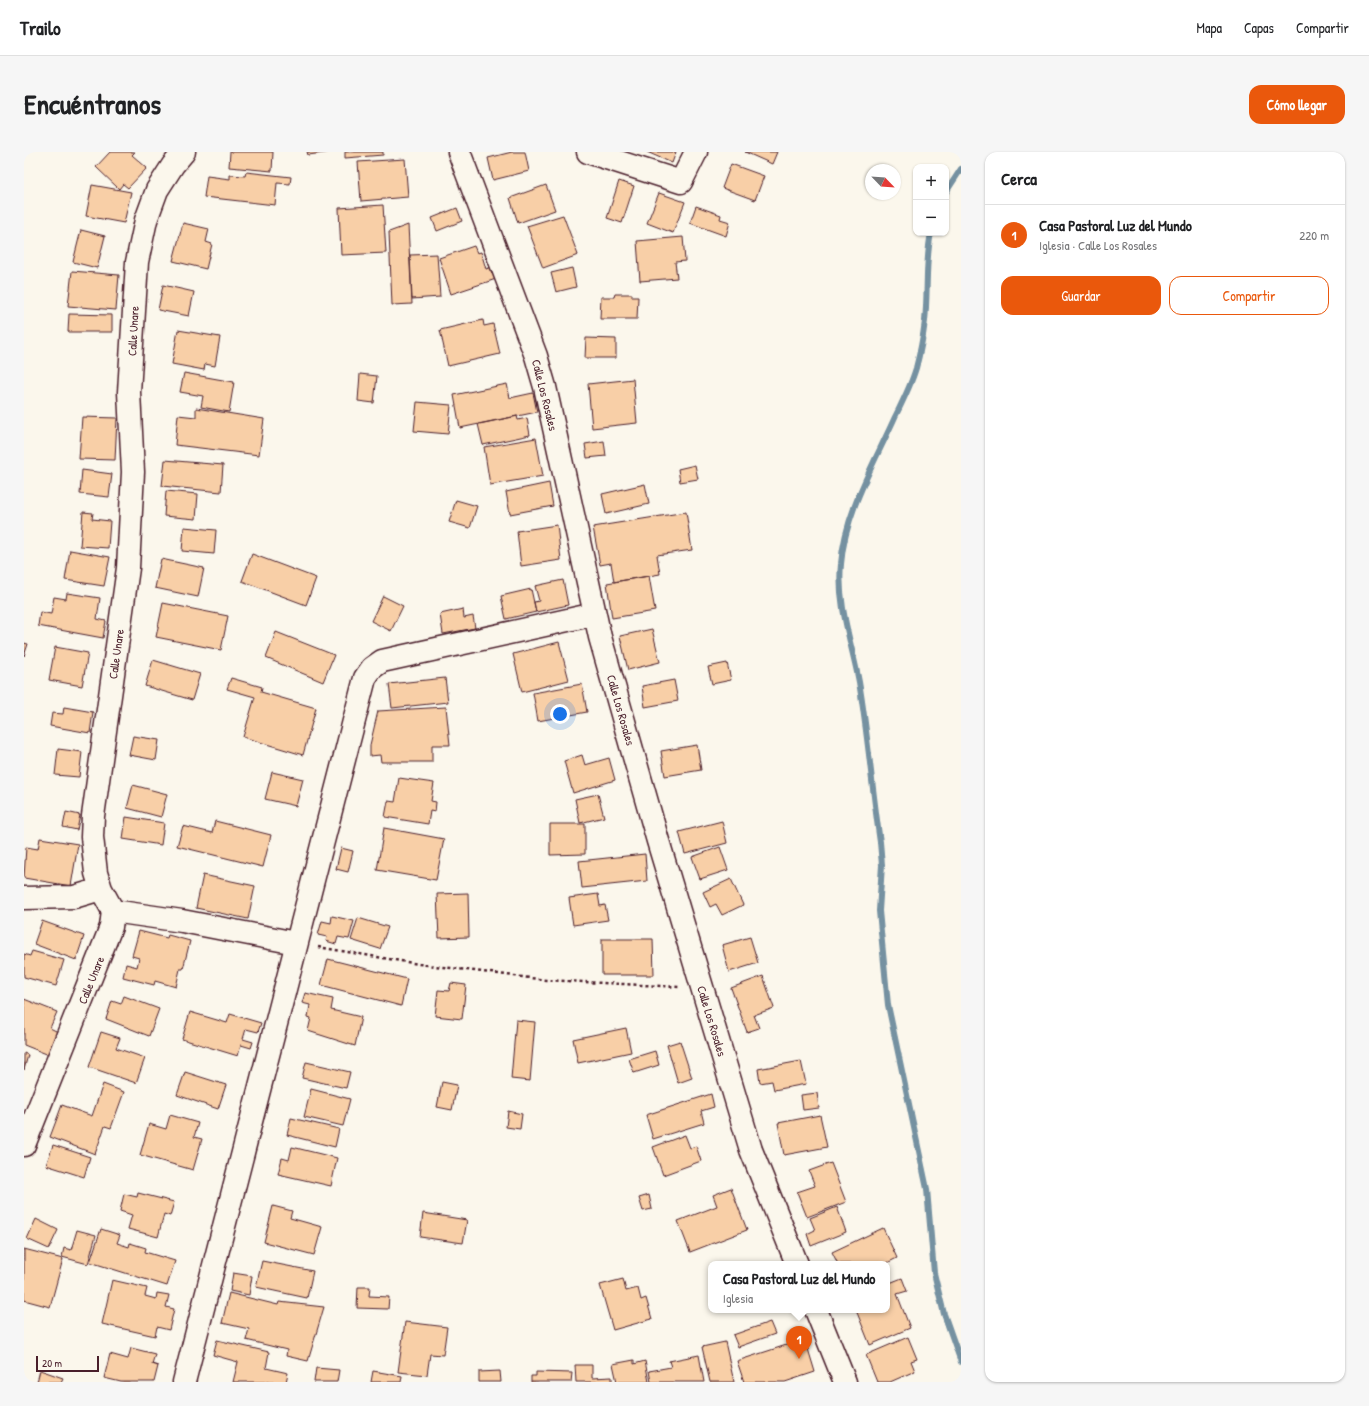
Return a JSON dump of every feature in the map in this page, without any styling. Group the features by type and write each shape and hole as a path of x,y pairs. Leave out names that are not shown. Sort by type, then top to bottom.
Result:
{"street":[{"name":"Calle Unare","path":"24,1145 31,1108 107,940 113,911 101,889 92,838 93,816 128,568 133,472 130,392 137,262 146,220 157,190 173,165 184,152"},
{"name":"Calle Los Rosales","path":"459,152 536,356 545,387 595,614 654,826 751,1150 796,1261"},
{"path":"588,152 681,182 696,152"},
{"path":"184,1382 365,678 372,668 382,661 595,614"},
{"path":"24,898 74,897 101,889"},
{"path":"113,911 182,921 296,943"},
{"path":"817,1313 845,1382"}],"path":[{"path":"296,943 419,964 546,980 702,988"}],"building":[{"path":"110,152 135,152 132,155 147,168 128,188 123,184 119,189 96,167"},
{"path":"230,152 273,152 272,171 229,167"},
{"path":"307,152 332,152 308,155"},
{"path":"345,152 383,152 383,155 345,158"},
{"path":"512,152 525,152 529,171 493,180 488,158"},
{"path":"647,152 676,152 672,163"},
{"path":"745,152 777,152 772,164"},
{"path":"405,159 408,197 361,201 358,162"},
{"path":"731,164 764,176 755,200 722,188"},
{"path":"246,172 291,177 290,184 277,183 275,205 204,197 207,176 230,179 230,175 245,176"},
{"path":"619,181 634,186 622,223 607,218"},
{"path":"92,185 131,192 124,223 86,216"},
{"path":"546,185 555,210 518,223 510,198"},
{"path":"659,193 685,202 673,233 647,223"},
{"path":"383,205 386,253 341,255 339,208"},
{"path":"696,206 721,215 720,219 730,222 726,236 690,223"},
{"path":"457,208 462,221 437,231 432,218"},
{"path":"563,215 578,255 543,268 527,226"},
{"path":"183,223 209,229 206,242 212,244 206,269 173,261"},
{"path":"408,225 412,304 392,305 389,232"},
{"path":"81,230 105,236 97,268 73,262"},
{"path":"683,237 685,261 675,262 677,278 640,281 637,241"},
{"path":"474,246 477,253 481,252 486,269 492,267 496,279 451,294 439,258"},
{"path":"437,254 440,297 412,299 410,255"},
{"path":"572,268 576,287 556,292 551,273"},
{"path":"72,271 119,275 116,310 68,306"},
{"path":"163,285 194,292 189,316 158,310"},
{"path":"615,294 632,294 632,297 638,297 637,319 600,319 601,297 614,297"},
{"path":"69,314 112,315 112,332 68,332"},
{"path":"483,320 484,326 493,324 500,354 448,366 440,330"},
{"path":"178,330 220,337 215,366 205,364 204,370 172,364"},
{"path":"586,338 616,339 616,358 585,358"},
{"path":"184,373 234,382 229,412 201,407 203,396 180,392"},
{"path":"360,374 377,376 374,403 358,401"},
{"path":"633,379 637,423 592,428 588,384"},
{"path":"507,384 510,398 533,393 537,412 460,428 454,395"},
{"path":"417,402 451,405 448,434 414,431"},
{"path":"196,408 264,419 259,455 175,445 178,415 196,417"},
{"path":"517,416 518,420 527,418 530,435 483,445 478,424"},
{"path":"82,417 117,418 115,460 79,459"},
{"path":"536,438 543,476 490,485 484,447"},
{"path":"604,441 606,456 587,458 585,444"},
{"path":"165,460 223,465 221,492 162,486"},
{"path":"695,465 698,479 680,482 678,469"},
{"path":"82,470 112,474 109,497 80,494"},
{"path":"549,483 553,506 510,514 506,492"},
{"path":"645,484 649,504 606,514 602,494"},
{"path":"166,491 198,494 196,519 164,516"},
{"path":"456,500 477,506 470,528 449,522"},
{"path":"83,512 93,513 92,519 110,521 108,548 80,546"},
{"path":"686,512 692,550 657,555 660,574 614,582 611,563 600,565 593,527"},
{"path":"557,525 561,560 521,566 517,531"},
{"path":"184,527 216,530 214,554 182,551"},
{"path":"70,550 110,557 104,586 65,580"},
{"path":"252,554 316,578 306,605 242,581"},
{"path":"161,559 204,568 198,597 155,588"},
{"path":"649,576 655,611 612,618 607,583"},
{"path":"563,580 568,605 536,612 534,602 539,601 535,586"},
{"path":"531,589 536,612 506,619 501,596"},
{"path":"67,593 100,598 97,619 106,621 103,638 38,626 40,612 51,614 54,597 66,599"},
{"path":"383,596 403,606 391,631 371,621"},
{"path":"163,603 228,616 221,650 156,637"},
{"path":"463,609 464,618 473,616 475,628 443,634 440,614"},
{"path":"652,629 660,662 628,670 620,636"},
{"path":"276,632 334,655 323,682 266,658"},
{"path":"559,642 569,680 522,692 513,654"},
{"path":"24,643 28,644 24,656"},
{"path":"55,647 88,653 82,686 49,680"},
{"path":"153,660 200,674 192,700 145,686"},
{"path":"727,663 731,680 712,684 708,667"},
{"path":"231,678 262,687 261,692 316,708 303,755 243,737 255,697 227,689"},
{"path":"445,678 448,702 392,708 389,684"},
{"path":"674,680 678,701 645,707 642,686"},
{"path":"582,684 587,712 538,721 533,693"},
{"path":"64,707 93,712 90,733 50,726 52,713 63,714"},
{"path":"446,707 450,745 432,745 432,762 381,762 380,755 370,756 370,745 378,711"},
{"path":"133,736 159,740 156,760 129,755"},
{"path":"697,745 701,770 665,776 661,751"},
{"path":"58,749 82,752 79,777 55,775"},
{"path":"582,755 585,765 609,758 615,780 573,793 564,761"},
{"path":"272,772 303,779 296,806 265,799"},
{"path":"399,778 434,783 431,801 436,802 435,812 430,811 428,824 385,817 388,801 395,802"},
{"path":"133,785 167,794 161,817 127,808"},
{"path":"598,794 604,817 580,823 575,799"},
{"path":"66,812 80,815 77,830 63,827"},
{"path":"126,817 164,823 161,845 123,839"},
{"path":"215,821 271,835 263,867 177,846 183,826 212,833"},
{"path":"722,821 727,843 685,854 679,832"},
{"path":"550,824 585,824 585,854 550,855"},
{"path":"384,828 444,839 436,880 377,870"},
{"path":"40,838 78,844 71,886 24,878 26,847 38,849"},
{"path":"720,847 728,870 700,879 692,857"},
{"path":"341,848 353,851 348,872 336,869"},
{"path":"645,854 647,881 582,888 579,861"},
{"path":"203,875 255,886 248,919 196,908"},
{"path":"731,879 743,905 722,915 716,904 710,907 703,892"},
{"path":"468,893 469,937 439,938 437,894"},
{"path":"598,894 600,906 605,905 608,920 573,925 569,898"},
{"path":"332,916 354,921 349,939 338,937 336,944 326,941 327,937 318,935 322,921 331,923"},
{"path":"358,918 388,927 380,949 351,940"},
{"path":"42,921 84,936 76,960 34,944"},
{"path":"139,931 167,938 168,935 190,941 183,969 180,969 176,987 155,981 154,985 123,977 126,964 137,967 139,958 132,956"},
{"path":"750,937 758,963 729,972 722,945"},
{"path":"602,939 653,939 654,975 602,975"},
{"path":"32,951 64,960 56,986 24,977 24,954 30,956"},
{"path":"328,959 407,979 401,1006 321,985"},
{"path":"763,976 774,1008 754,1015 759,1028 747,1032 731,988"},
{"path":"451,983 466,985 462,1019 435,1016 438,990 449,991"},
{"path":"305,993 333,999 331,1010 361,1017 355,1046 308,1031 311,1018 308,1017 310,1005 302,1003"},
{"path":"124,996 159,1009 149,1036 106,1019 112,1001 121,1004"},
{"path":"24,999 57,1012 50,1028 58,1032 49,1055 24,1045"},
{"path":"190,1012 227,1023 230,1014 261,1023 258,1032 246,1029 243,1039 253,1042 251,1048 241,1045 238,1056 182,1039"},
{"path":"516,1020 535,1022 530,1081 511,1079"},
{"path":"626,1028 631,1052 578,1063 573,1039"},
{"path":"101,1032 120,1038 116,1048 145,1058 136,1083 89,1067"},
{"path":"680,1041 692,1078 678,1083 667,1045"},
{"path":"655,1051 659,1065 634,1073 629,1059"},
{"path":"24,1053 28,1055 24,1070"},
{"path":"801,1061 806,1084 774,1090 772,1081 760,1083 758,1069"},
{"path":"306,1062 350,1072 346,1088 302,1078"},
{"path":"185,1072 226,1085 218,1109 177,1095"},
{"path":"442,1082 457,1085 452,1110 437,1107"},
{"path":"103,1084 124,1092 111,1128 105,1126 95,1154 50,1137 62,1105 92,1116"},
{"path":"311,1089 350,1099 343,1126 304,1117"},
{"path":"817,1093 819,1108 803,1110 801,1095"},
{"path":"711,1094 714,1107 701,1111 704,1123 653,1139 646,1115"},
{"path":"508,1111 522,1114 520,1129 506,1127"},
{"path":"170,1115 198,1123 194,1137 202,1139 193,1170 140,1155 149,1124 166,1129"},
{"path":"820,1115 827,1147 784,1155 778,1123"},
{"path":"291,1118 339,1129 335,1147 287,1135"},
{"path":"685,1135 690,1148 696,1146 701,1161 663,1175 653,1147"},
{"path":"53,1145 90,1157 84,1177 46,1165"},
{"path":"292,1147 337,1158 331,1186 278,1174 282,1158 289,1160"},
{"path":"831,1163 846,1202 807,1217 797,1192 815,1186 809,1171"},
{"path":"731,1188 747,1230 690,1252 678,1221 717,1206 713,1195"},
{"path":"138,1193 174,1202 170,1216 164,1214 158,1237 128,1229 132,1215 120,1211 124,1194 137,1197"},
{"path":"649,1195 652,1209 643,1211 639,1198"},
{"path":"273,1206 292,1211 290,1218 322,1227 314,1255 264,1242"},
{"path":"837,1207 846,1232 811,1246 807,1234 815,1230 810,1218"},
{"path":"423,1213 467,1220 463,1243 420,1237"},
{"path":"36,1219 58,1230 49,1249 27,1239"},
{"path":"883,1228 897,1258 890,1262 836,1261 832,1252"},
{"path":"101,1229 120,1235 117,1243 129,1247 130,1243 146,1248 145,1252 175,1261 167,1286 90,1262"},
{"path":"77,1230 96,1235 88,1264 62,1257 64,1248 71,1250"},
{"path":"24,1249 63,1259 50,1307 24,1300"},
{"path":"262,1261 313,1271 307,1298 256,1287"},
{"path":"233,1273 252,1276 249,1295 230,1291"},
{"path":"902,1278 907,1291 897,1294 910,1328 870,1345 857,1313 890,1313 890,1283"},
{"path":"623,1279 626,1291 638,1288 641,1300 646,1298 652,1319 613,1330 600,1285"},
{"path":"112,1280 147,1288 145,1296 156,1299 157,1293 169,1295 166,1307 174,1309 169,1330 157,1327 155,1336 102,1324"},
{"path":"358,1287 370,1287 369,1296 389,1297 388,1309 357,1308"},
{"path":"229,1293 278,1305 279,1302 324,1307 308,1361 286,1356 287,1350 246,1340 249,1329 222,1323"},
{"path":"405,1322 447,1327 443,1355 430,1354 427,1375 398,1372"},
{"path":"770,1322 775,1334 738,1347 733,1335"},
{"path":"908,1337 917,1359 911,1361 915,1371 890,1382 877,1382 866,1355"},
{"path":"805,1339 815,1372 785,1382 744,1382 737,1361"},
{"path":"217,1340 269,1352 266,1368 288,1373 286,1382 233,1382 238,1362 213,1355"},
{"path":"725,1342 734,1382 710,1382 702,1347"},
{"path":"131,1348 155,1354 152,1364 158,1366 154,1382 121,1382 104,1378 110,1354 128,1359"},
{"path":"699,1355 704,1382 651,1382 649,1371 671,1367 669,1361"},
{"path":"634,1360 634,1364 645,1361 649,1382 617,1382 613,1364"},
{"path":"575,1365 592,1365 592,1378 612,1377 612,1382 576,1382"},
{"path":"316,1368 339,1370 337,1382 314,1382"},
{"path":"40,1370 63,1378 61,1382 37,1382"},
{"path":"373,1371 402,1376 401,1382 371,1382"},
{"path":"500,1371 501,1382 479,1382 479,1372"},
{"path":"536,1372 572,1373 571,1382 531,1382 531,1376 536,1376"}],"waterway":[{"path":"949,187 961,169"},
{"path":"930,236 928,255 925,321 916,368 907,393 854,507 844,545 840,579 843,609 859,682 880,842 882,865 879,911 888,1005 927,1189 934,1273 944,1314 961,1362"}],"place":[{"name":"Casa Pastoral Luz del Mundo","path":"799,1359"}]}
